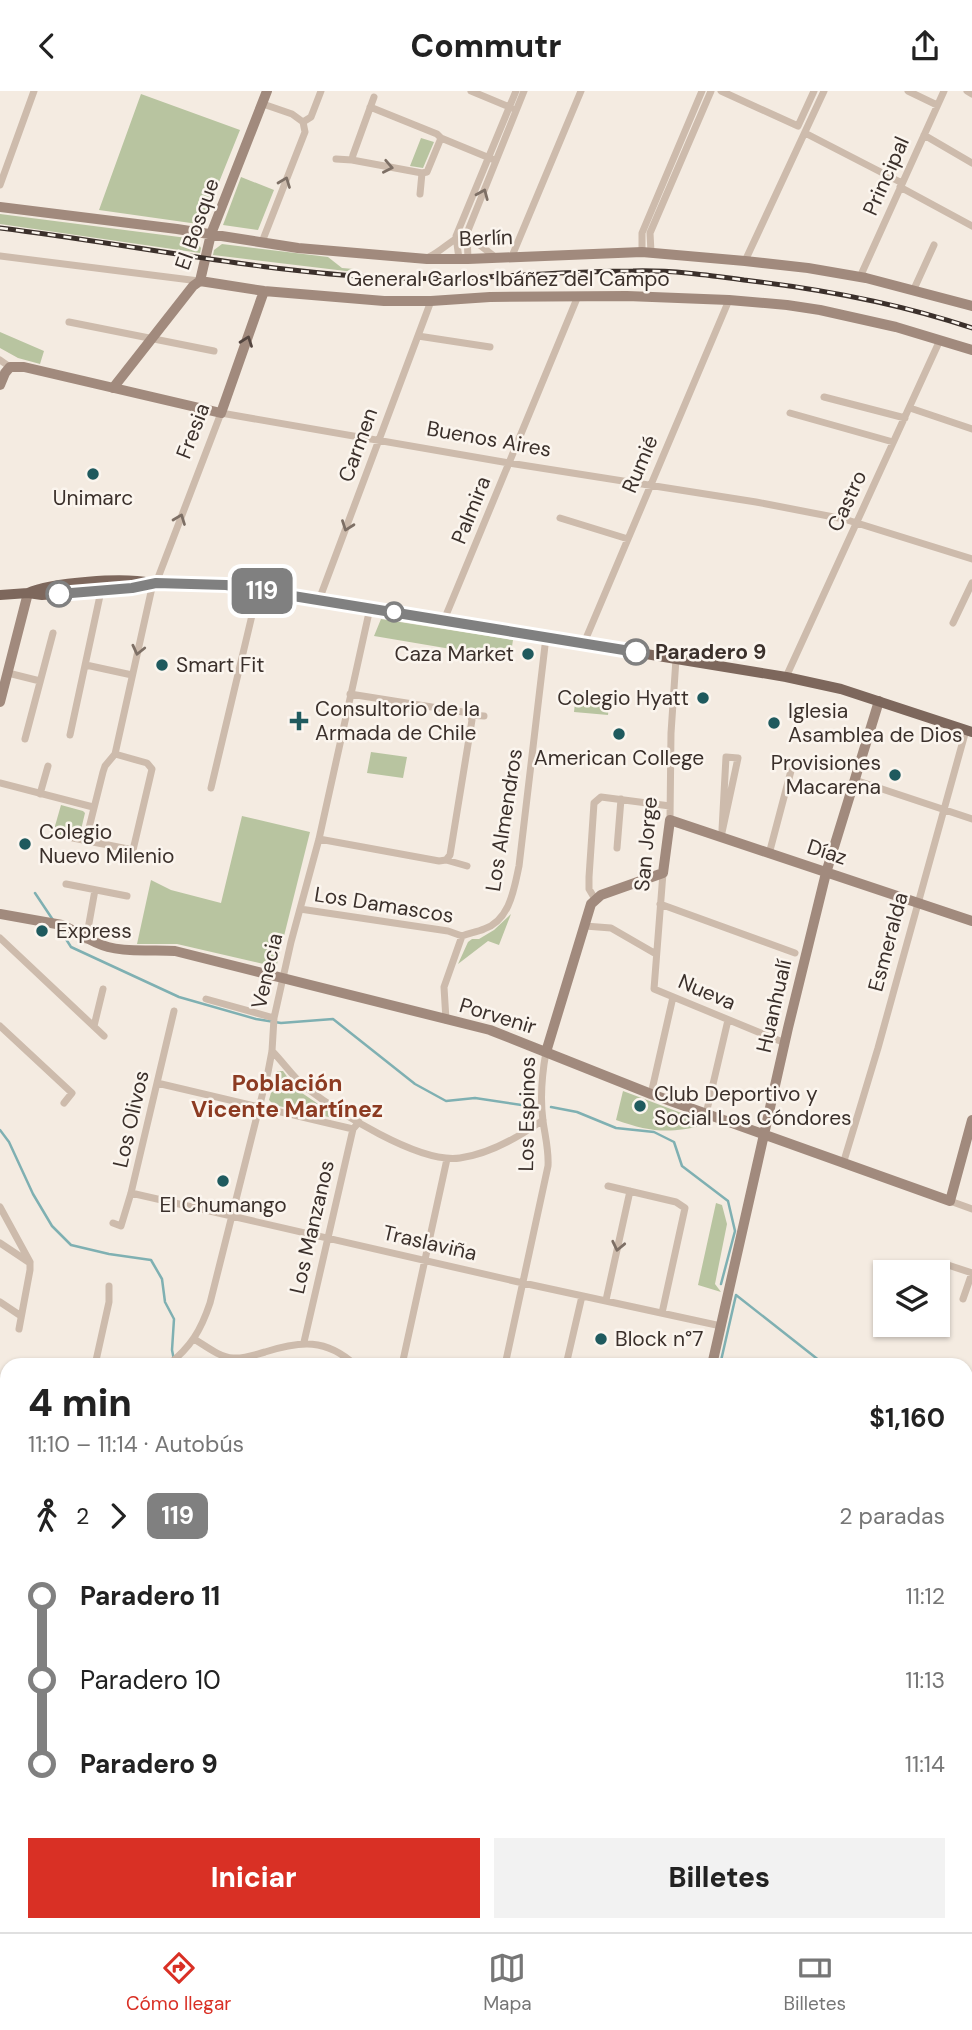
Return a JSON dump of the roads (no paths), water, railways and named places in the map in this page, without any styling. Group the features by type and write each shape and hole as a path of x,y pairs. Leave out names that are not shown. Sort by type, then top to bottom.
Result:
{"main road":[{"path":"28,593 38,588 119,580 226,585 832,686 969,731"},
{"path":"0,595 101,591 154,583"}],"street":[{"path":"0,185 34,91"},
{"name":"El Bosque","path":"113,388 193,286 200,281 211,234 268,91"},
{"path":"303,122 311,117 321,91"},
{"path":"471,91 513,108"},
{"path":"463,259 467,233 497,161 516,91"},
{"path":"426,259 445,249 456,236 489,158 524,91"},
{"path":"512,256 581,91"},
{"path":"670,178 702,91"},
{"path":"646,252 649,227 711,91"},
{"path":"720,91 798,126 814,91"},
{"path":"746,261 824,91"},
{"path":"908,91 937,106"},
{"name":"Principal","path":"860,277 944,91"},
{"path":"967,91 972,94"},
{"path":"352,160 373,97"},
{"path":"262,104 292,114 303,122 305,132 262,243"},
{"path":"370,107 497,161"},
{"path":"805,133 972,226"},
{"path":"924,135 972,163"},
{"path":"337,159 427,172 441,138"},
{"path":"420,194 422,173"},
{"name":"Berlín","path":"0,207 298,248 426,259 646,252 746,261 860,277 972,306"},
{"path":"456,236 467,233"},
{"path":"467,233 496,257"},
{"path":"456,236 463,259"},
{"path":"914,289 934,245"},
{"name":"General Carlos Ibáñez del Campo","path":"0,256 333,299 431,301 490,297 650,296 729,300 820,310 897,327 972,350"},
{"name":"Fresia","path":"86,840 105,766 115,754 154,583 221,413 264,292"},
{"name":"Palmira","path":"444,620 578,296"},
{"name":"Rumié","path":"584,643 729,300"},
{"name":"Carmen","path":"319,600 431,301"},
{"path":"69,322 214,351"},
{"path":"418,336 490,347"},
{"name":"Castro","path":"786,677 940,340"},
{"name":"Buenos Aires","path":"0,360 10,367 24,367 221,413 756,502 855,522 972,559"},
{"path":"0,385 10,367"},
{"path":"824,397 905,418"},
{"path":"910,408 972,429"},
{"path":"790,412 893,442"},
{"path":"560,518 628,539"},
{"path":"953,623 972,583"},
{"path":"211,788 258,590"},
{"path":"69,735 101,591"},
{"path":"0,702 28,593"},
{"name":"Venecia","path":"178,1358 202,1326 233,1215 272,1051 274,1018 319,839 370,608"},
{"path":"25,739 53,633"},
{"name":"Los Almendros","path":"462,936 486,929 497,921 511,899 519,866 545,637"},
{"name":"San Jorge","path":"654,989 670,820 671,733 677,659"},
{"path":"86,665 132,675"},
{"path":"8,673 40,681"},
{"path":"350,694 484,716"},
{"name":"Huanhualí","path":"714,1358 826,873 879,701"},
{"path":"446,860 450,855 472,720 470,715"},
{"name":"Esmeralda","path":"844,1164 943,809 969,731"},
{"path":"73,838 133,850 152,769 147,763 115,754"},
{"path":"726,757 738,758 725,818 722,833 726,757"},
{"path":"40,794 48,767"},
{"path":"769,854 792,767"},
{"path":"855,780 972,819"},
{"path":"0,783 93,807"},
{"path":"663,873 595,899 589,889 594,803 601,797 670,806"},
{"path":"617,848 621,799"},
{"name":"Díaz","path":"670,820 722,833 769,854 972,921"},
{"path":"319,839 439,861 446,860 467,866"},
{"path":"66,884 127,896"},
{"path":"86,940 95,890"},
{"name":"Los Espinos","path":"507,1358 548,1166 548,1146 543,1120 543,1066 591,904 595,899"},
{"path":"660,904 795,953"},
{"name":"Los Damascos","path":"300,909 448,931 462,936"},
{"name":"Porvenir","path":"0,914 62,925 86,940 108,947 131,952 175,951 490,1030 589,1071 972,1209"},
{"path":"585,926 611,928 656,954"},
{"path":"446,1020 444,987 462,936"},
{"path":"0,939 104,1036"},
{"path":"94,1026 103,989"},
{"name":"Nueva","path":"654,989 785,1043"},
{"path":"651,1094 673,997"},
{"path":"206,999 274,1018"},
{"name":"Los Olivos","path":"113,1223 121,1226 131,1193 174,1011"},
{"path":"706,1114 728,1020"},
{"path":"0,1026 72,1093 64,1103"},
{"path":"272,1051 303,1085 359,1122 386,1138 447,1159 481,1153 505,1143 543,1120"},
{"path":"157,1083 353,1129"},
{"path":"950,1201 972,1120"},
{"name":"Los Manzanos","path":"304,1342 353,1129 359,1122"},
{"path":"404,1358 447,1159"},
{"path":"608,1186 683,1205 685,1211 662,1313"},
{"path":"606,1300 630,1191"},
{"name":"Traslaviña","path":"131,1193 721,1326"},
{"path":"0,1207 30,1263 19,1329"},
{"path":"0,1243 30,1263"},
{"path":"950,1266 972,1273 964,1299"},
{"path":"96,1358 109,1286"},
{"path":"568,1358 582,1296"},
{"path":"0,1302 21,1316"},
{"path":"194,1339 231,1358 246,1357 304,1342 330,1348 347,1358"}],"waterway":[{"path":"35,893 53,920"},
{"path":"59,928 71,947 179,997 256,1019 281,1023 333,1019 415,1084 446,1101 475,1098 535,1107"},
{"path":"551,1107 577,1112 616,1128 654,1132 674,1142 682,1166 728,1201 735,1231 721,1284"},
{"path":"0,1130 9,1142 33,1194 52,1226 71,1245 151,1260 162,1279 165,1302 174,1319 174,1358"},
{"path":"722,1358 736,1295 816,1358"}],"railway":[{"path":"0,228 243,264 340,275 450,278 603,271 689,273 860,298 972,328"}],"place":[{"name":"Unimarc","path":"93,474"},
{"name":"Paradero 9","path":"636,652"},
{"name":"Caza Market","path":"528,654"},
{"name":"Smart Fit","path":"162,665"},
{"name":"Colegio Hyatt","path":"703,698"},
{"name":"Consultorio de la Armada de Chile","path":"299,721"},
{"name":"Iglesia Asamblea de Dios","path":"774,723"},
{"name":"American College","path":"619,734"},
{"name":"Provisiones Macarena","path":"895,775"},
{"name":"Colegio Nuevo Milenio","path":"25,844"},
{"name":"Express","path":"42,931"},
{"name":"Club Deportivo y Social Los Cóndores","path":"640,1106"},
{"name":"El Chumango","path":"223,1181"},
{"name":"Block n°7","path":"601,1339"}],"district":[{"name":"Población Vicente Martínez","path":"287,1096"}]}
